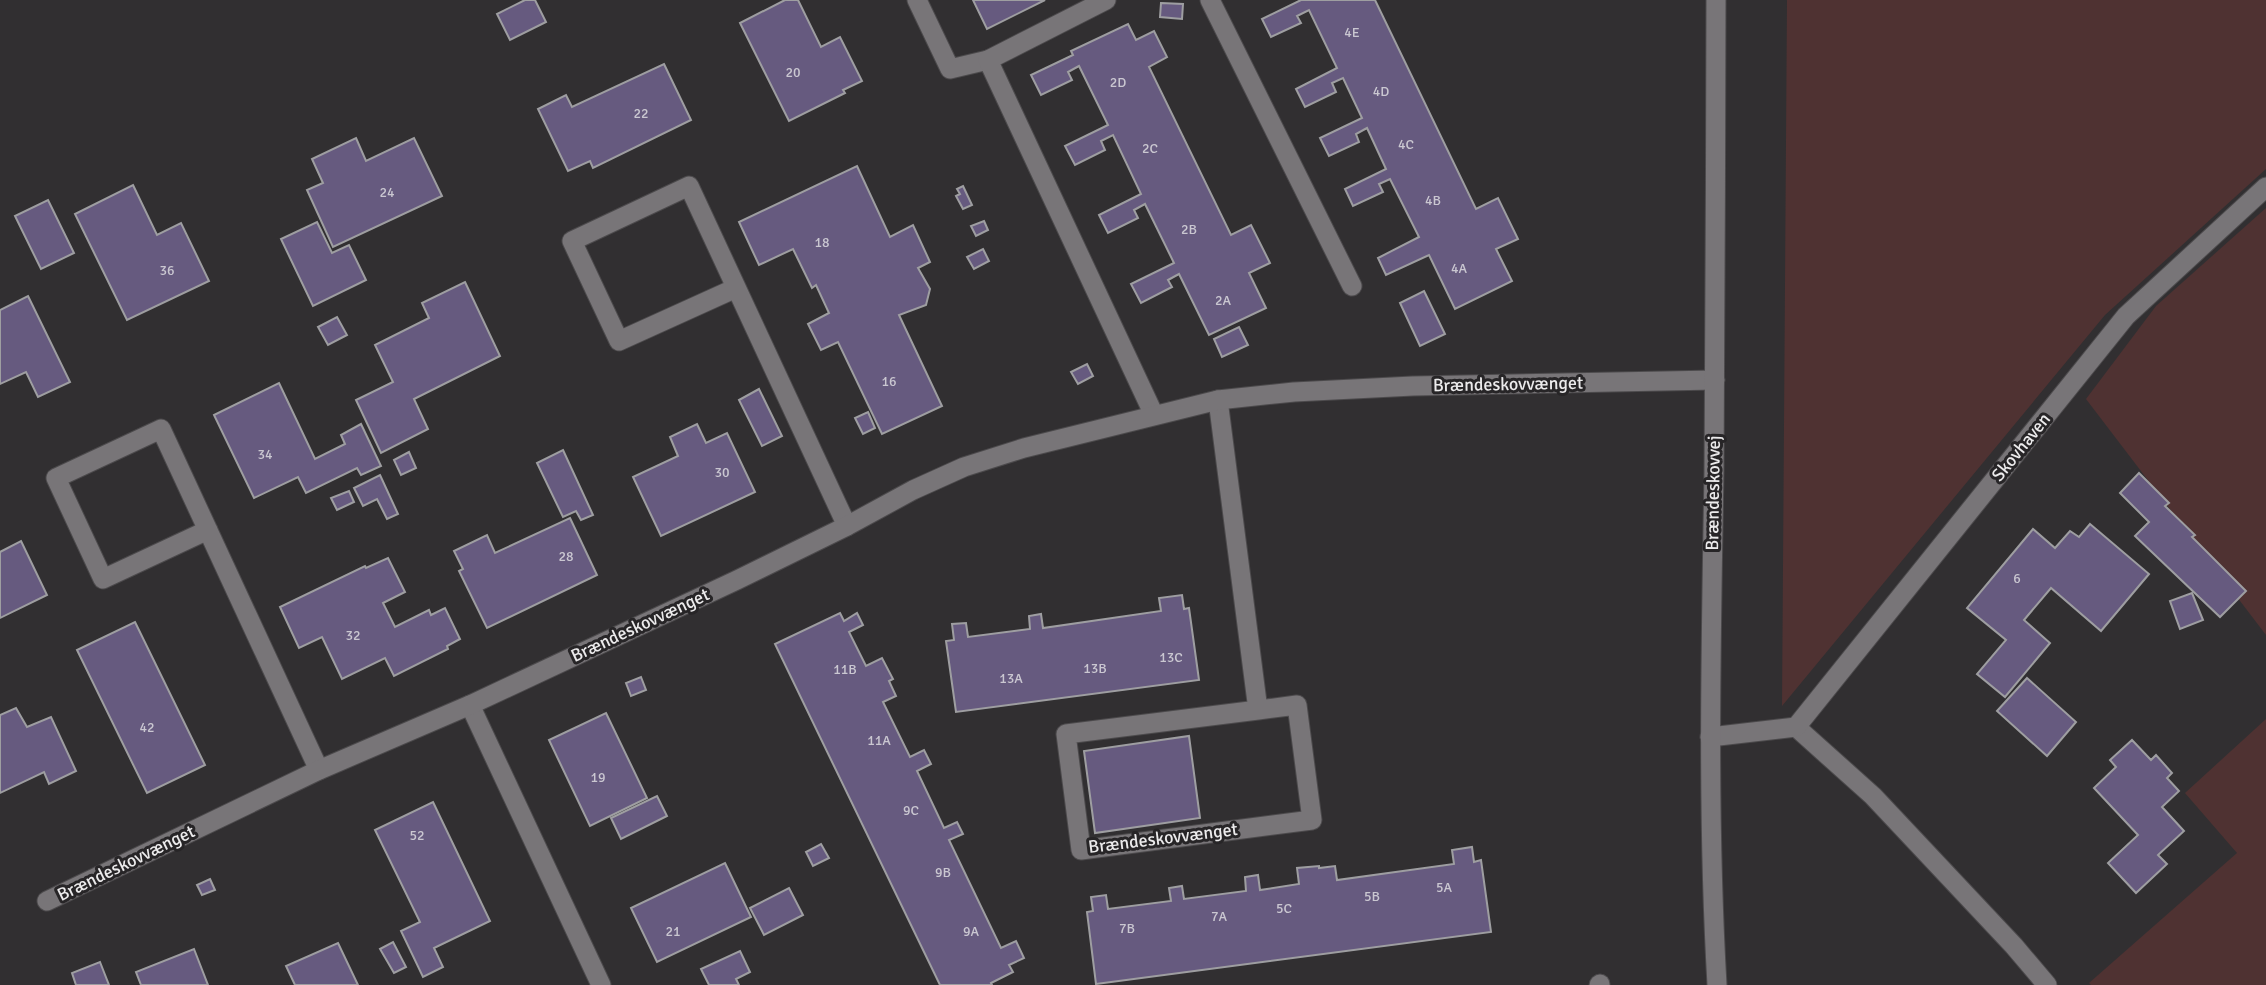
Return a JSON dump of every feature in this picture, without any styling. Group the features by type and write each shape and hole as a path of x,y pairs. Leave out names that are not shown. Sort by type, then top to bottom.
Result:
{"street":[{"path":"917,0 950,69 988,60 1106,0"},
{"path":"1210,0 1352,286"},
{"name":"Brændeskovvej","path":"1716,0 1710,737 1712,913 1717,985"},
{"path":"988,60 1154,415"},
{"path":"736,288 619,341 572,241 689,187 847,526"},
{"name":"Skovhaven","path":"1796,727 2126,316 2266,187"},
{"name":"Brændeskovvænget","path":"47,901 319,770 470,705 847,526 913,490 964,467 1024,448 1218,400 1294,392 1413,386 1715,380"},
{"path":"1218,400 1258,710"},
{"path":"208,530 103,579 55,478 161,429 208,530 319,770"},
{"path":"470,705 601,985"},
{"name":"Brændeskovvænget","path":"1297,705 1312,820 1081,850 1066,734 1258,710 1297,705"},
{"path":"1710,737 1796,727 1874,796 2047,985"}],"shaded area":[{"path":"1787,0 2266,0 2266,169 2105,315 1782,706"},
{"path":"2266,208 2266,635 2086,399 2156,306"},
{"path":"2266,719 2266,985 2091,985 2089,983 2237,853 2185,793"}],"building":[{"path":"525,0 535,0 546,22 510,40 497,14"},
{"path":"785,0 798,0 821,47 840,37 862,81 843,90 845,93 789,121 740,23"},
{"path":"973,0 1045,0 987,29"},
{"path":"1301,0 1375,0 1476,209 1498,198 1518,239 1496,249 1512,281 1455,309 1429,255 1386,275 1378,258 1419,237 1390,179 1379,184 1383,192 1353,206 1345,189 1386,169 1367,128 1356,134 1359,142 1329,156 1320,138 1362,118 1343,78 1332,83 1336,92 1305,107 1296,89 1337,68 1309,10 1297,16 1301,23 1271,37 1262,19"},
{"path":"1161,3 1183,4 1182,19 1160,17"},
{"path":"1128,24 1136,40 1154,31 1167,57 1149,67 1231,235 1251,225 1270,263 1249,273 1266,308 1209,335 1179,274 1168,280 1172,287 1141,303 1131,284 1174,263 1145,204 1134,210 1138,218 1108,233 1099,215 1141,194 1113,135 1101,141 1105,150 1075,165 1065,146 1108,125 1079,66 1068,72 1072,80 1041,95 1031,75 1073,55 1071,51"},
{"path":"664,64 691,120 593,168 590,161 568,171 538,109 566,95 572,107"},
{"path":"356,138 366,161 414,138 442,196 333,247 307,190 323,183 312,159"},
{"path":"857,166 890,237 913,225 930,262 918,268 930,289 926,305 899,315 942,406 882,434 838,342 821,350 808,324 829,313 816,285 812,288 793,249 759,265 739,222"},
{"path":"133,185 157,235 181,223 209,281 127,320 75,214"},
{"path":"963,186 972,205 963,209 956,196 960,194 957,189"},
{"path":"48,200 74,253 41,269 15,216"},
{"path":"984,221 988,230 976,236 971,226"},
{"path":"317,222 332,253 349,245 366,280 313,306 281,239"},
{"path":"983,249 989,261 974,269 967,257"},
{"path":"465,282 500,356 414,399 428,429 381,453 356,400 393,382 375,345 429,318 422,303"},
{"path":"1424,291 1445,334 1420,346 1400,303"},
{"path":"28,296 70,382 38,397 26,372 0,384 0,310"},
{"path":"337,317 347,335 328,345 318,327"},
{"path":"1239,327 1248,345 1222,357 1214,339"},
{"path":"1087,364 1093,376 1078,384 1071,372"},
{"path":"279,383 315,459 345,444 341,435 361,424 381,466 361,475 357,468 306,493 298,477 254,498 214,415"},
{"path":"759,389 782,436 762,446 739,400"},
{"path":"868,412 875,428 863,434 855,418"},
{"path":"697,424 706,443 727,433 755,492 661,536 633,477 678,456 670,437"},
{"path":"563,450 593,515 581,520 576,511 563,517 537,463"},
{"path":"409,452 416,468 401,475 394,460"},
{"path":"2139,473 2169,503 2165,506 2195,535 2192,537 2246,591 2220,617 2135,536 2149,522 2120,493"},
{"path":"380,475 398,514 387,519 377,499 363,506 354,488"},
{"path":"349,491 354,502 337,510 331,498"},
{"path":"570,518 597,575 487,628 459,571 463,569 454,551 487,535 495,553"},
{"path":"2090,524 2149,574 2101,631 2051,588 2024,620 2050,643 2005,697 1977,674 2006,640 1967,608 2033,529 2055,548 2070,531 2079,537"},
{"path":"21,541 47,595 0,618 0,552"},
{"path":"388,558 405,592 383,603 395,627 429,610 431,615 445,608 460,639 447,646 448,649 394,676 385,658 342,679 322,637 299,648 280,607 365,566 366,568"},
{"path":"2192,593 2203,620 2180,629 2170,601"},
{"path":"1182,595 1184,609 1189,608 1199,680 956,712 946,641 954,640 952,624 966,623 968,637 1030,629 1029,616 1041,614 1043,628 1161,611 1159,598"},
{"path":"840,613 844,621 857,613 863,625 849,632 866,666 882,658 893,679 889,681 896,696 883,702 910,757 924,750 931,764 917,771 944,828 957,822 963,834 949,840 1001,948 1016,941 1024,958 1009,965 1013,972 991,983 992,985 940,985 775,644"},
{"path":"135,622 205,765 147,793 77,650"},
{"path":"641,677 646,690 631,696 626,683"},
{"path":"2027,678 2076,722 2047,756 1997,711"},
{"path":"16,708 27,727 51,717 76,771 49,784 44,772 0,793 0,715"},
{"path":"606,713 647,798 590,826 549,740"},
{"path":"1189,736 1200,818 1095,833 1084,751"},
{"path":"2132,740 2151,760 2156,755 2172,773 2167,778 2179,791 2162,807 2184,831 2158,855 2167,864 2136,893 2108,863 2138,835 2094,788 2116,767 2110,760"},
{"path":"657,796 667,816 621,839 611,818"},
{"path":"433,802 490,921 434,948 443,967 423,977 401,931 420,922 375,830"},
{"path":"821,844 829,858 813,866 806,852"},
{"path":"1472,847 1474,862 1481,860 1491,932 1096,984 1087,912 1093,911 1091,897 1106,895 1108,909 1171,901 1169,888 1182,886 1184,899 1246,891 1245,877 1258,875 1260,890 1299,884 1297,868 1319,866 1335,866 1337,880 1454,864 1452,850"},
{"path":"725,863 751,917 657,962 631,908"},
{"path":"210,879 215,890 202,895 197,885"},
{"path":"789,888 803,915 764,935 750,908"},
{"path":"393,942 406,967 394,973 380,949"},
{"path":"338,943 358,985 295,985 286,966"},
{"path":"194,949 208,985 141,985 136,972"},
{"path":"740,951 750,972 736,979 739,985 709,985 701,969"},
{"path":"100,962 109,985 76,985 72,973"}]}
